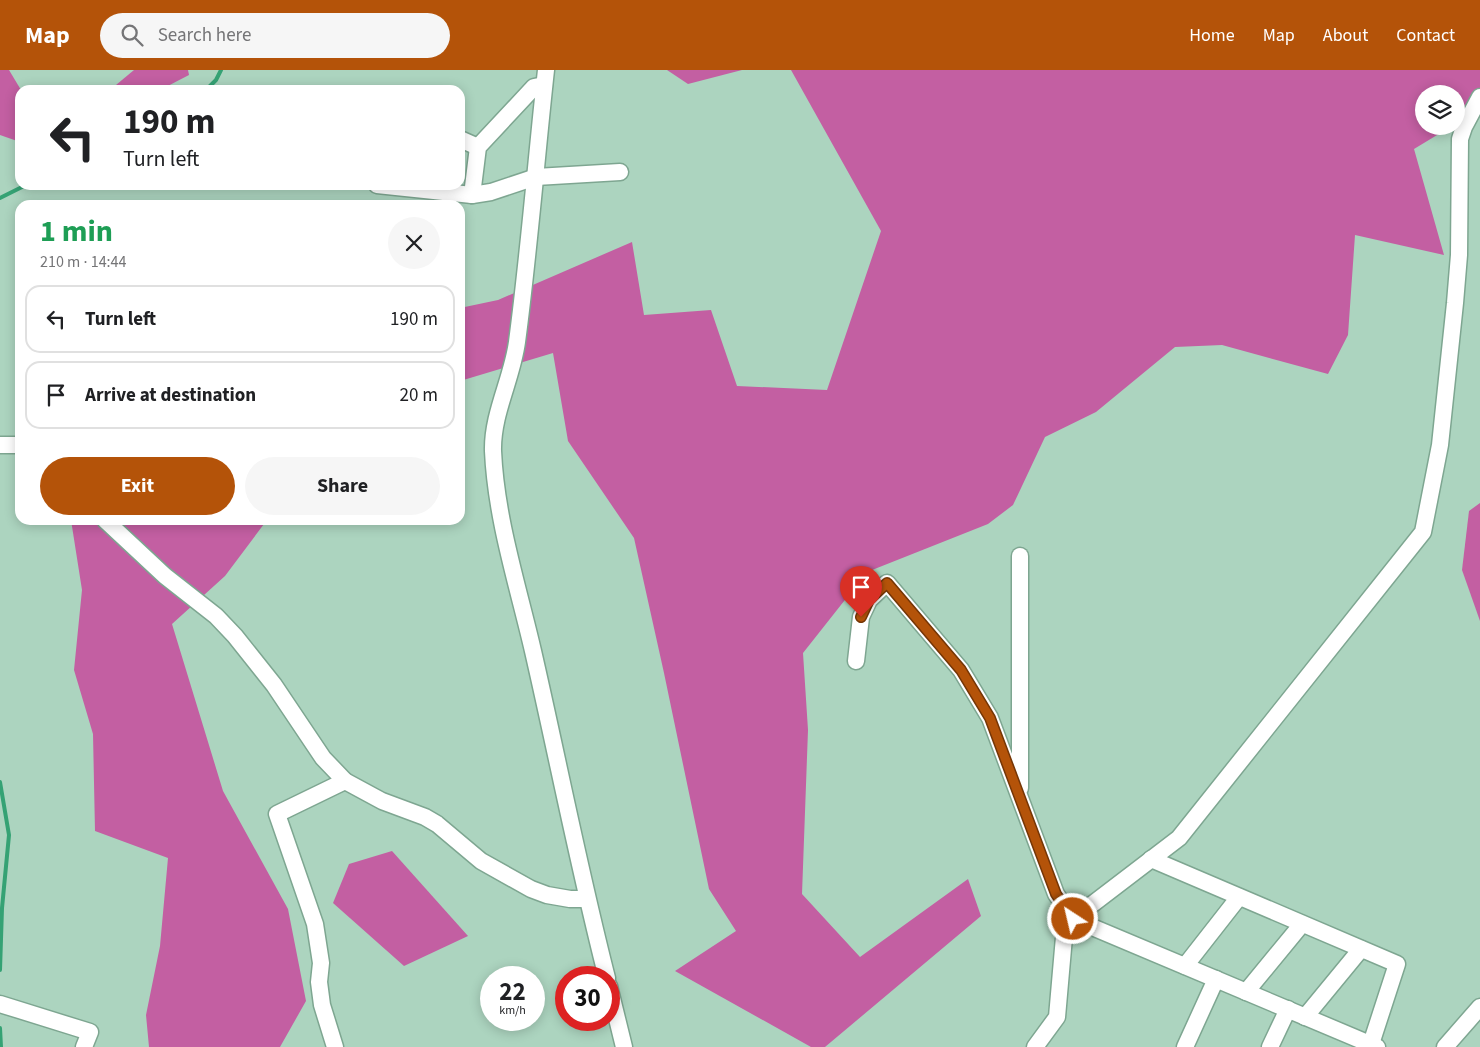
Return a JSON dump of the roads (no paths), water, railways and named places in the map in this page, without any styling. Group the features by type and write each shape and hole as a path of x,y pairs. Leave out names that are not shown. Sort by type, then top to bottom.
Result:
{"street":[{"path":"472,195 478,146 545,77"},
{"path":"545,77 536,177 516,346 493,448 498,501 508,550 604,966"},
{"path":"1035,1047 1056,1017 1064,937 1073,919 1179,838 1423,532 1440,445 1455,303 1459,255 1460,138 1480,96"},
{"path":"465,141 478,146"},
{"path":"424,190 472,195 491,192 536,177 620,172"},
{"path":"0,446 15,445"},
{"path":"109,525 165,576 216,616 236,636 274,685 323,758 344,781 382,801 425,817 437,824 481,861 531,889 547,895 570,899 587,899"},
{"path":"1020,556 1020,798"},
{"path":"856,662 861,617 869,600 887,583 961,670 990,718 1056,894 1073,919 1374,1046 1397,964 1151,859"},
{"path":"334,1047 322,1005 319,982 321,963 315,924 277,814 344,781"},
{"path":"1185,966 1239,897"},
{"path":"1246,992 1302,924"},
{"path":"1305,1017 1361,949"},
{"path":"1185,1047 1216,979"},
{"path":"0,1004 90,1032 84,1047"},
{"path":"1446,1047 1480,1007"},
{"path":"1270,1047 1288,1010"},
{"path":"620,1031 624,1047"}],"waterway":[{"path":"211,85 221,70"},
{"path":"0,198 16,190"},
{"path":"0,782 9,835 2,908 0,970"},
{"path":"0,1028 1,1047"}]}
